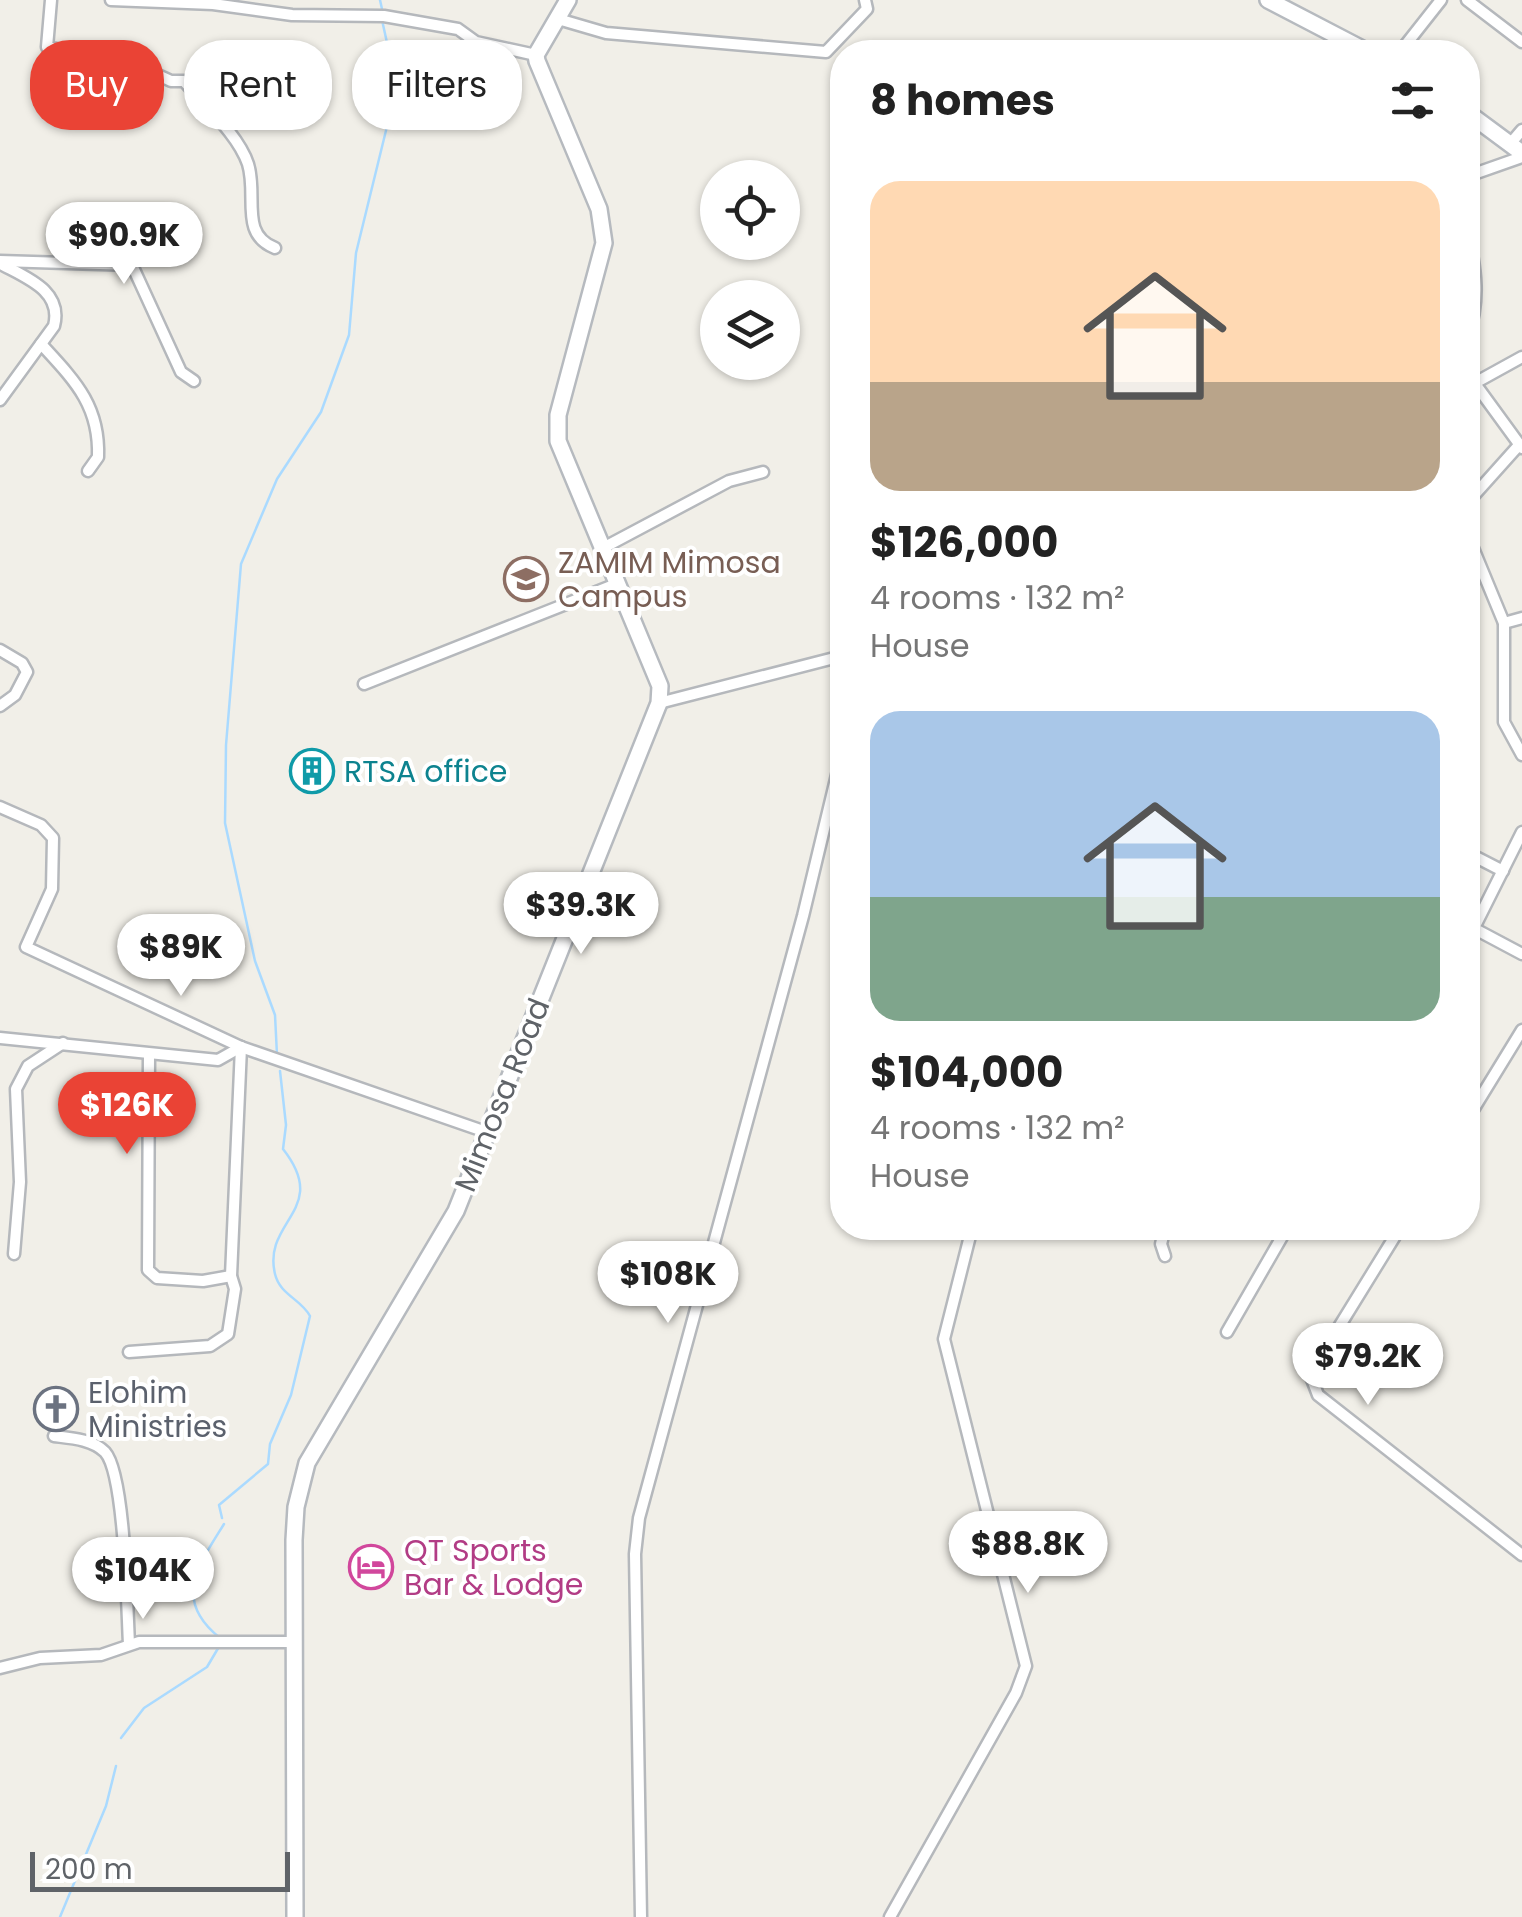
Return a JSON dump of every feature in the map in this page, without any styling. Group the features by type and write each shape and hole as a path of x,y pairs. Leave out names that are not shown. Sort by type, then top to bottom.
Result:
{"street":[{"path":"51,0 48,47 134,64 171,81 184,81 243,152 254,191 253,232 260,242 275,248"},
{"path":"111,0 213,4 292,15 384,16 458,29 476,42 536,54"},
{"path":"568,0 536,54 540,75 592,192 603,227 602,258 558,415 558,440 660,686 658,703 830,659"},
{"path":"839,40 868,9 865,0"},
{"path":"1268,0 1345,40"},
{"path":"1409,40 1441,0"},
{"path":"1467,0 1522,42"},
{"path":"558,19 606,34 826,52 830,48"},
{"path":"1480,122 1518,151"},
{"path":"1518,151 1522,130"},
{"path":"1480,170 1518,151"},
{"path":"0,262 52,298 57,312 40,344 0,400"},
{"path":"0,262 132,264 181,372 194,381"},
{"path":"40,344 86,393 96,416 98,457 88,471"},
{"path":"1480,372 1522,357"},
{"path":"1480,391 1521,447 1480,490"},
{"path":"603,548 729,481 763,472"},
{"path":"1480,564 1504,623 1504,722 1522,754"},
{"path":"364,684 619,583"},
{"path":"1504,623 1522,618"},
{"path":"0,650 22,663 27,672 15,695 0,706"},
{"name":"Mimosa Road","path":"295,1917 296,1508 307,1463 334,1410 442,1238 489,1132 658,703"},
{"path":"641,1917 635,1554 639,1518 830,804"},
{"path":"0,807 41,826 53,838 52,889 26,947 95,984 240,1048 489,1132"},
{"path":"1480,919 1522,832"},
{"path":"1480,859 1503,871"},
{"path":"1480,932 1522,954"},
{"path":"1480,1098 1522,1030"},
{"path":"0,1038 218,1060 240,1048"},
{"path":"14,1254 20,1182 16,1088 28,1066 64,1042"},
{"path":"130,1352 219,1342 228,1334 235,1288 231,1276 240,1048"},
{"path":"149,1054 148,1270 156,1278 203,1281 231,1276"},
{"path":"890,1917 1016,1693 1026,1666 944,1339 967,1240"},
{"path":"1162,1240 1165,1256"},
{"path":"1227,1332 1280,1240"},
{"path":"1393,1240 1310,1374 1310,1383 1318,1394 1522,1555"},
{"path":"54,1436 92,1443 111,1462 120,1516 129,1644"},
{"path":"0,1668 40,1658 94,1656 129,1644 295,1642"}],"waterway":[{"path":"380,0 382,9"},
{"path":"277,1055 275,1015 255,961 225,823 226,745 241,564 277,479 321,412 349,335 356,253 392,106 393,70 382,20"},
{"path":"222,1518 219,1505 268,1464 270,1444 291,1395 310,1316 281,1287 275,1274 278,1240 298,1201 300,1187 296,1170 283,1149 286,1125 280,1071"},
{"path":"220,1638 205,1624 193,1596 199,1569 224,1524"},
{"path":"121,1738 144,1708 207,1667 220,1645"},
{"path":"60,1917 106,1806 116,1766"}],"place":[{"name":"ZAMIM Mimosa Campus","path":"526,579"},
{"name":"RTSA office","path":"312,771"},
{"name":"Elohim Ministries","path":"56,1409"},
{"name":"QT Sports Bar & Lodge","path":"371,1567"}]}
